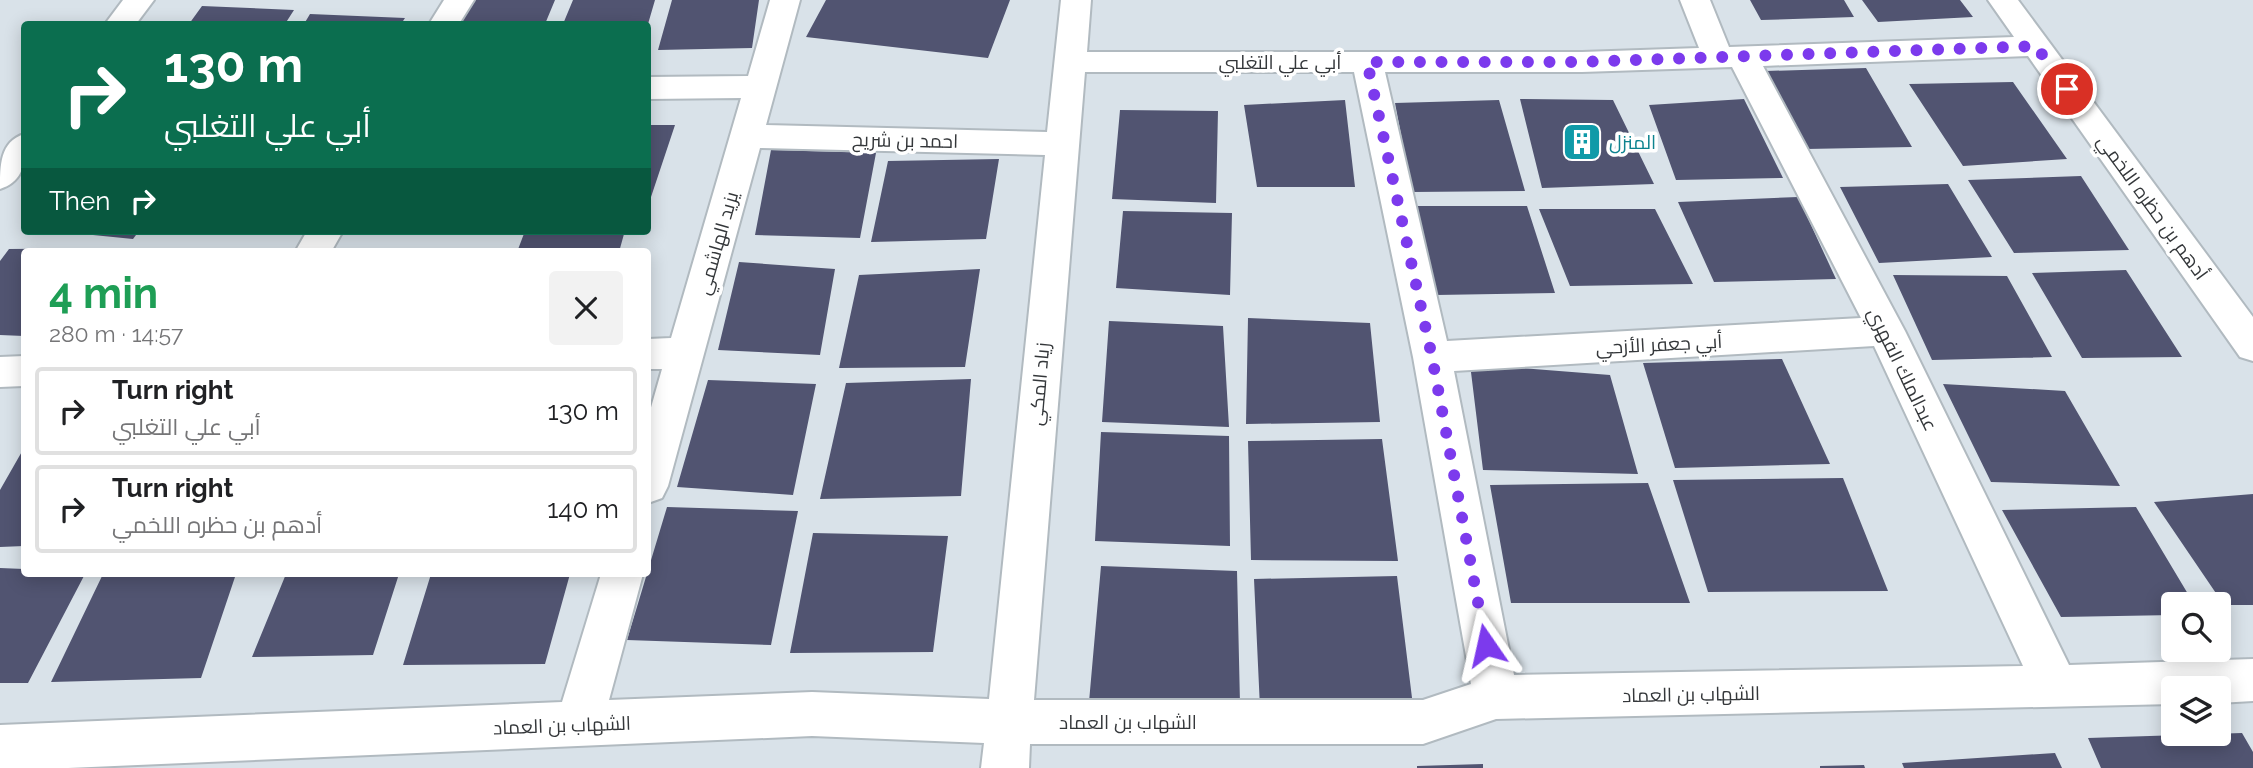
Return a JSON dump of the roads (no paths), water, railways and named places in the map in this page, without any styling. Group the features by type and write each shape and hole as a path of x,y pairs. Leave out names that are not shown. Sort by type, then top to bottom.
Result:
{"street":[{"path":"122,21 139,0"},
{"path":"446,21 459,0"},
{"name":"يزيد الهاشمي","path":"651,475 785,0"},
{"name":"زياد المكي","path":"1005,768 1007,722 1076,0"},
{"name":"عبدالملك الفهري","path":"1695,0 1730,56 1886,331 2056,687"},
{"name":"أدهم بن حظره اللخمي","path":"2003,0 2253,346"},
{"name":"أبي علي التغلبي","path":"1070,62 1582,62 2036,46"},
{"path":"1367,62 1432,357 1496,698"},
{"path":"651,88 762,87"},
{"name":"احمد بن شريح","path":"748,136 1062,144"},
{"path":"0,177 21,150"},
{"name":"أبي جعفر الأزحي","path":"1432,357 1886,331"},
{"path":"651,354 686,352"},
{"path":"0,372 21,371"},
{"path":"579,724 621,577"},
{"name":"الشهاب بن العماد","path":"0,748 812,714 1007,722 1423,722 1496,698 2056,687 2253,680"}],"place":[{"name":"المنزل","path":"1582,142"}]}
